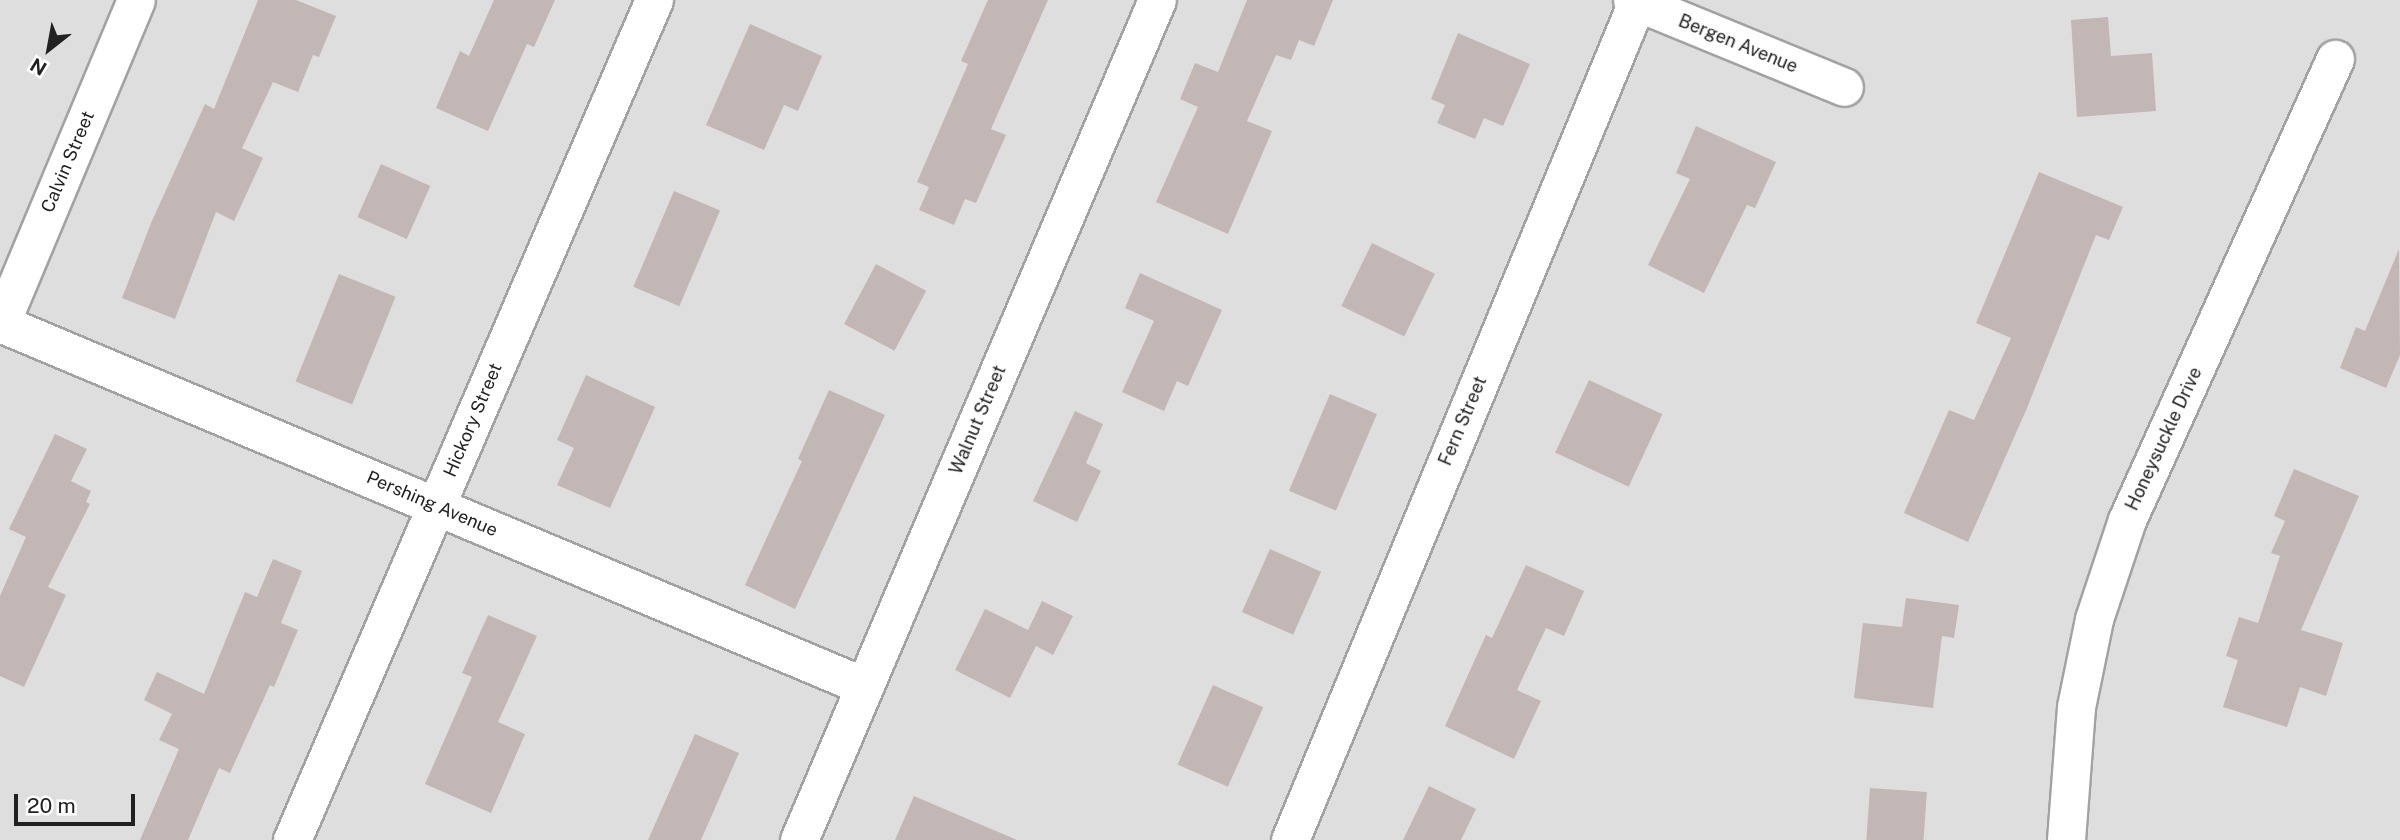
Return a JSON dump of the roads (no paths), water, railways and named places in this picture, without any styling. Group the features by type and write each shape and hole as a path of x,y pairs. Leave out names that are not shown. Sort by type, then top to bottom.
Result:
{"street":[{"name":"Calvin Street","path":"0,324 136,0"},
{"name":"Hickory Street","path":"292,840 654,0"},
{"name":"Walnut Street","path":"799,840 1157,0"},
{"name":"Bergen Avenue","path":"1634,1 1844,87"},
{"name":"Fern Street","path":"1290,840 1634,1"},
{"name":"Honeysuckle Drive","path":"2066,840 2076,707 2094,619 2127,520 2335,59"},
{"name":"Pershing Avenue","path":"0,324 864,686"}]}
